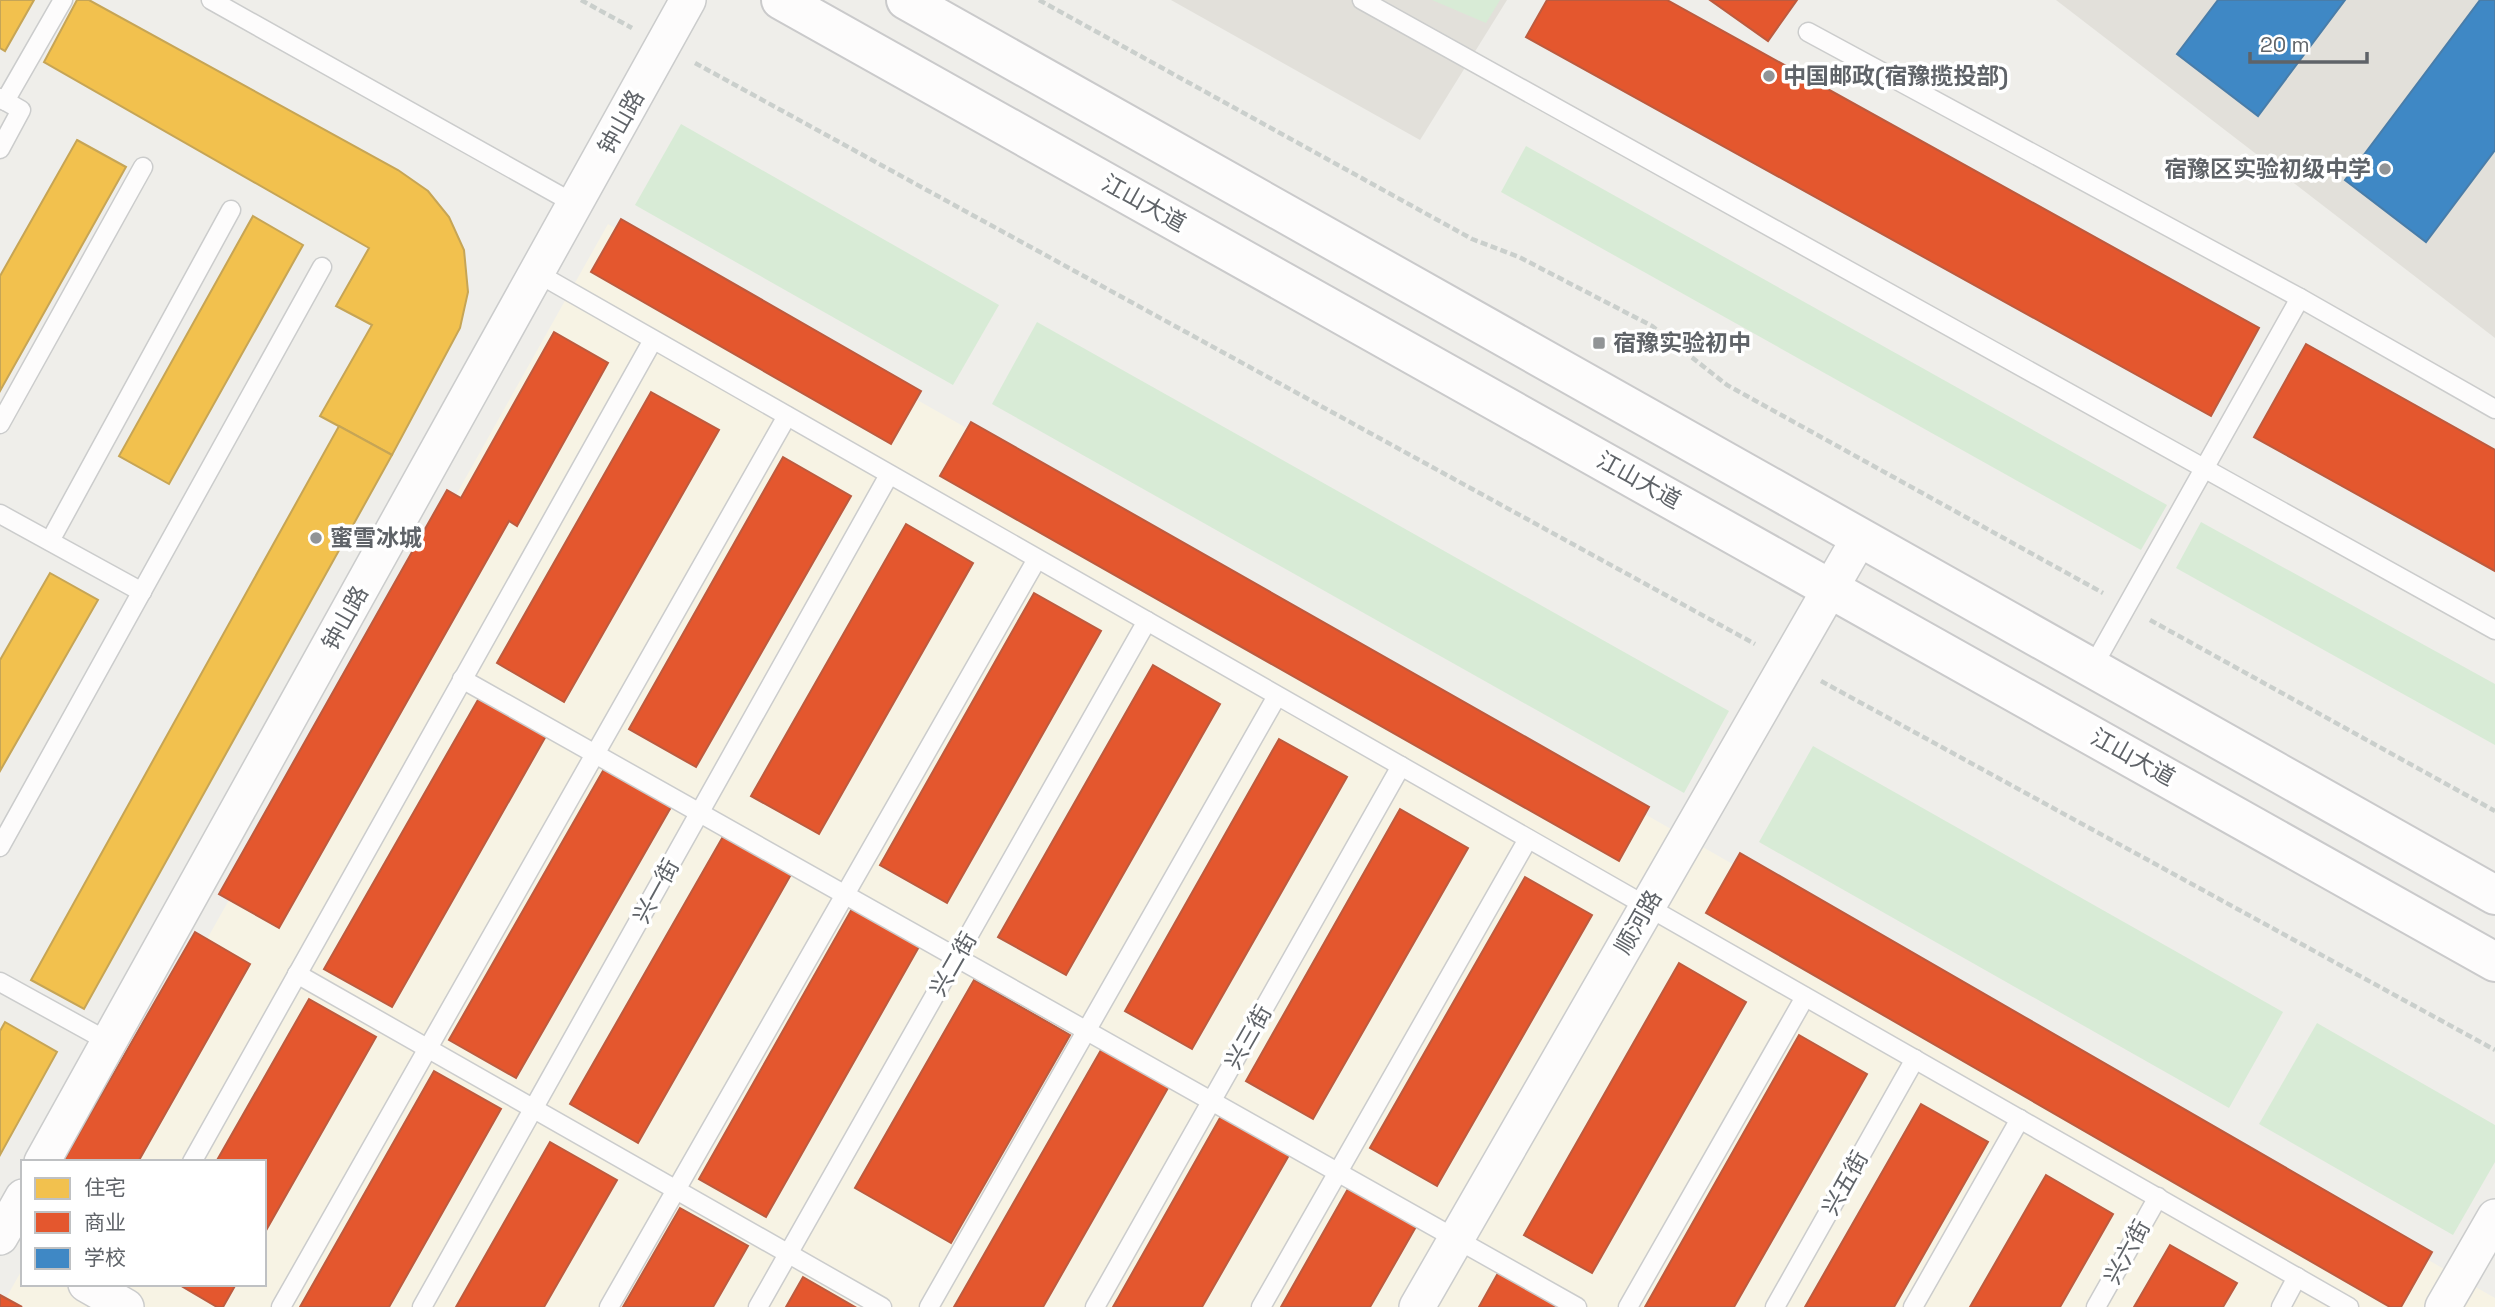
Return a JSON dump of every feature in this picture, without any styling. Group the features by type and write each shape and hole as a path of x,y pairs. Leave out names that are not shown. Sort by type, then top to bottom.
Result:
{"main road":[{"name":"江山大道","path":"781,0 1832,587 2495,962"},
{"path":"906,0 2495,895"}],"street":[{"name":"钟山路","path":"43,1160 688,0"},
{"name":"顺河路","path":"1417,1307 1860,537"},
{"path":"8,1240 21,1203"},
{"path":"2444,1307 2495,1217"}],"lane":[{"path":"0,149 22,110 2,100 63,0"},
{"path":"211,0 575,204"},
{"path":"1363,0 2495,630"},
{"path":"1808,32 2300,298 2495,408"},
{"path":"0,424 143,167"},
{"path":"50,541 231,210"},
{"path":"0,847 322,267"},
{"path":"537,273 2349,1307"},
{"path":"2092,668 2300,298"},
{"path":"193,1160 653,340"},
{"path":"281,1307 787,416"},
{"name":"兴一街","path":"422,1307 889,474"},
{"path":"0,514 142,592"},
{"path":"609,1307 1037,559"},
{"name":"兴二街","path":"758,1307 1147,621"},
{"path":"462,680 1577,1307"},
{"path":"929,1307 1277,696"},
{"name":"兴三街","path":"1095,1307 1401,766"},
{"path":"1261,1307 1528,839"},
{"path":"297,974 882,1307"},
{"path":"0,982 109,1042"},
{"path":"1628,1307 1805,997"},
{"name":"兴五街","path":"1776,1307 1915,1059"},
{"path":"1913,1307 2020,1119"},
{"name":"兴六街","path":"2096,1307 2158,1198"},
{"path":"2281,1307 2297,1278"}],"path":[{"path":"581,0 2495,1050"},
{"path":"1039,0 1472,239 1518,257 1652,326 1727,385 2495,811"}],"shaded area":[{"path":"1171,0 1507,0 1420,140"},
{"name":"宿豫区实验初级中学","path":"2056,0 2495,0 2495,338"},
{"path":"608,224 2495,1298 2495,1307 1,1307 21,1272 21,1286 266,1286 266,1160 83,1160"}],"green space":[{"path":"1432,0 1500,0 1486,23"},
{"path":"681,124 999,305 953,385 635,205"},
{"path":"1526,146 2167,505 2141,550 1501,192"},
{"path":"1037,322 1729,711 1684,793 992,404"},
{"path":"2201,522 2495,684 2495,745 2176,568"},
{"path":"1813,746 2283,1012 2229,1108 1759,842"},
{"path":"2317,1023 2495,1125 2495,1162 2453,1235 2259,1124"}],"building: 住宅":[{"path":"0,0 34,0 5,51 0,48"},
{"path":"77,0 89,0 398,170 428,191 449,217 464,250 468,292 460,328 392,455 320,416 372,325 336,306 369,248 44,62"},
{"path":"77,140 126,167 0,391 0,276"},
{"path":"253,216 303,245 169,484 119,456"},
{"path":"339,426 392,455 84,1009 31,980"},
{"path":"50,573 98,600 0,771 0,660"},
{"path":"5,1022 57,1052 0,1155 0,1031"}],"building: 商业":[{"path":"1547,0 1667,0 2259,328 2211,416 1526,37"},
{"path":"1710,0 1797,0 1768,41"},
{"path":"621,219 921,391 891,444 591,272"},
{"path":"554,332 608,363 517,526 509,521 279,928 219,894 447,490 461,498"},
{"path":"2306,344 2495,450 2495,571 2254,437"},
{"path":"651,392 719,430 564,702 497,663"},
{"path":"971,422 1649,807 1619,861 940,476"},
{"path":"783,457 851,496 696,767 629,729"},
{"path":"906,524 973,563 819,834 751,796"},
{"path":"1034,593 1101,631 947,903 880,865"},
{"path":"1153,665 1220,704 1066,975 998,937"},
{"path":"479,698 546,736 392,1007 324,969"},
{"path":"1279,739 1347,777 1192,1049 1125,1011"},
{"path":"604,769 671,807 516,1078 449,1040"},
{"path":"1400,809 1468,848 1313,1119 1246,1081"},
{"path":"725,833 793,871 638,1143 570,1104"},
{"path":"1740,853 2432,1252 2401,1307 2390,1307 1706,913"},
{"path":"1525,877 1592,915 1437,1186 1370,1148"},
{"path":"853,907 920,945 766,1217 699,1179"},
{"path":"195,932 250,964 139,1160 64,1160"},
{"path":"1679,963 1746,1002 1592,1273 1524,1235"},
{"path":"974,980 1070,1035 951,1243 855,1188"},
{"path":"309,999 376,1037 266,1230 266,1160 217,1160"},
{"path":"1799,1035 1867,1074 1734,1307 1645,1307"},
{"path":"1105,1043 1172,1081 1043,1307 954,1307"},
{"path":"434,1071 501,1109 389,1307 300,1307"},
{"path":"1921,1104 1988,1142 1894,1307 1805,1307"},
{"path":"1221,1116 1289,1155 1202,1307 1113,1307"},
{"path":"550,1142 617,1180 544,1307 456,1307"},
{"path":"2046,1175 2113,1214 2060,1307 1970,1307"},
{"path":"1349,1187 1417,1225 1370,1307 1281,1307"},
{"path":"680,1208 748,1246 713,1307 623,1307"},
{"path":"2170,1245 2237,1283 2223,1307 2134,1307"},
{"path":"1498,1273 1558,1307 1479,1307"},
{"path":"803,1277 855,1307 786,1307"},
{"path":"181,1286 235,1286 223,1307 217,1307"},
{"path":"0,1295 22,1307 0,1307"}],"building: 学校":[{"path":"2218,0 2345,0 2258,116 2177,54"},
{"path":"2480,0 2495,0 2495,150 2426,242 2345,180"}],"place":[{"name":"中国邮政(宿豫揽投部)","path":"1769,76"},
{"name":"宿豫区实验初级中学","path":"2385,169"},
{"name":"宿豫实验初中","path":"1599,343"},
{"name":"蜜雪冰城","path":"316,538"}]}
